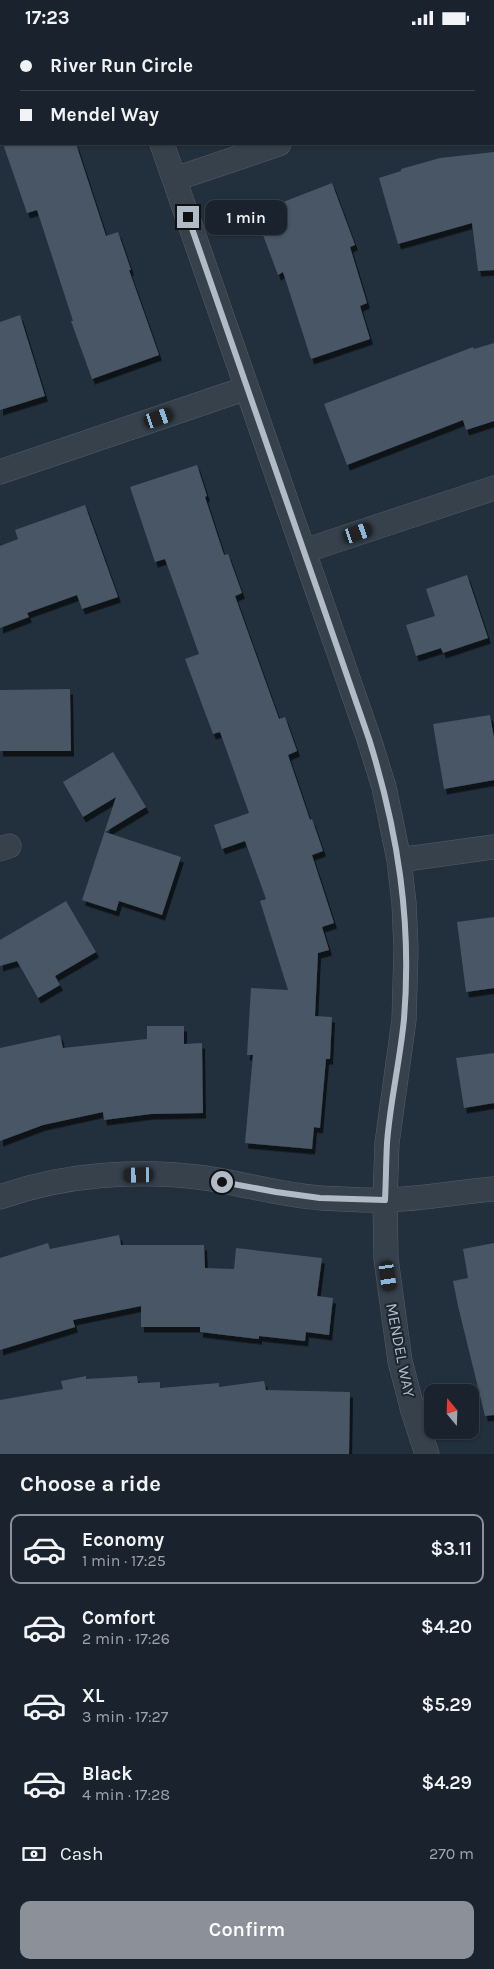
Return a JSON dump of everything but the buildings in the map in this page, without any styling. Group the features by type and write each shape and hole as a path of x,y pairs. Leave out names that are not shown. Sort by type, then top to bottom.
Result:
{"street":[{"name":"MENDEL WAY","path":"162,145 384,787 399,860 404,903 406,949 404,1012 387,1143 385,1200 386,1259 400,1361 427,1454"},
{"path":"174,179 276,145"},
{"path":"0,472 247,388"},
{"path":"304,551 494,488"},
{"path":"399,860 494,847"},
{"path":"0,1197 56,1182 106,1175 156,1174 205,1178 276,1192 320,1198 385,1200 494,1189"}],"route":[{"path":"188,217 384,787 399,860 404,903 406,949 404,1020 387,1143 385,1200 320,1198 222,1182"}]}
